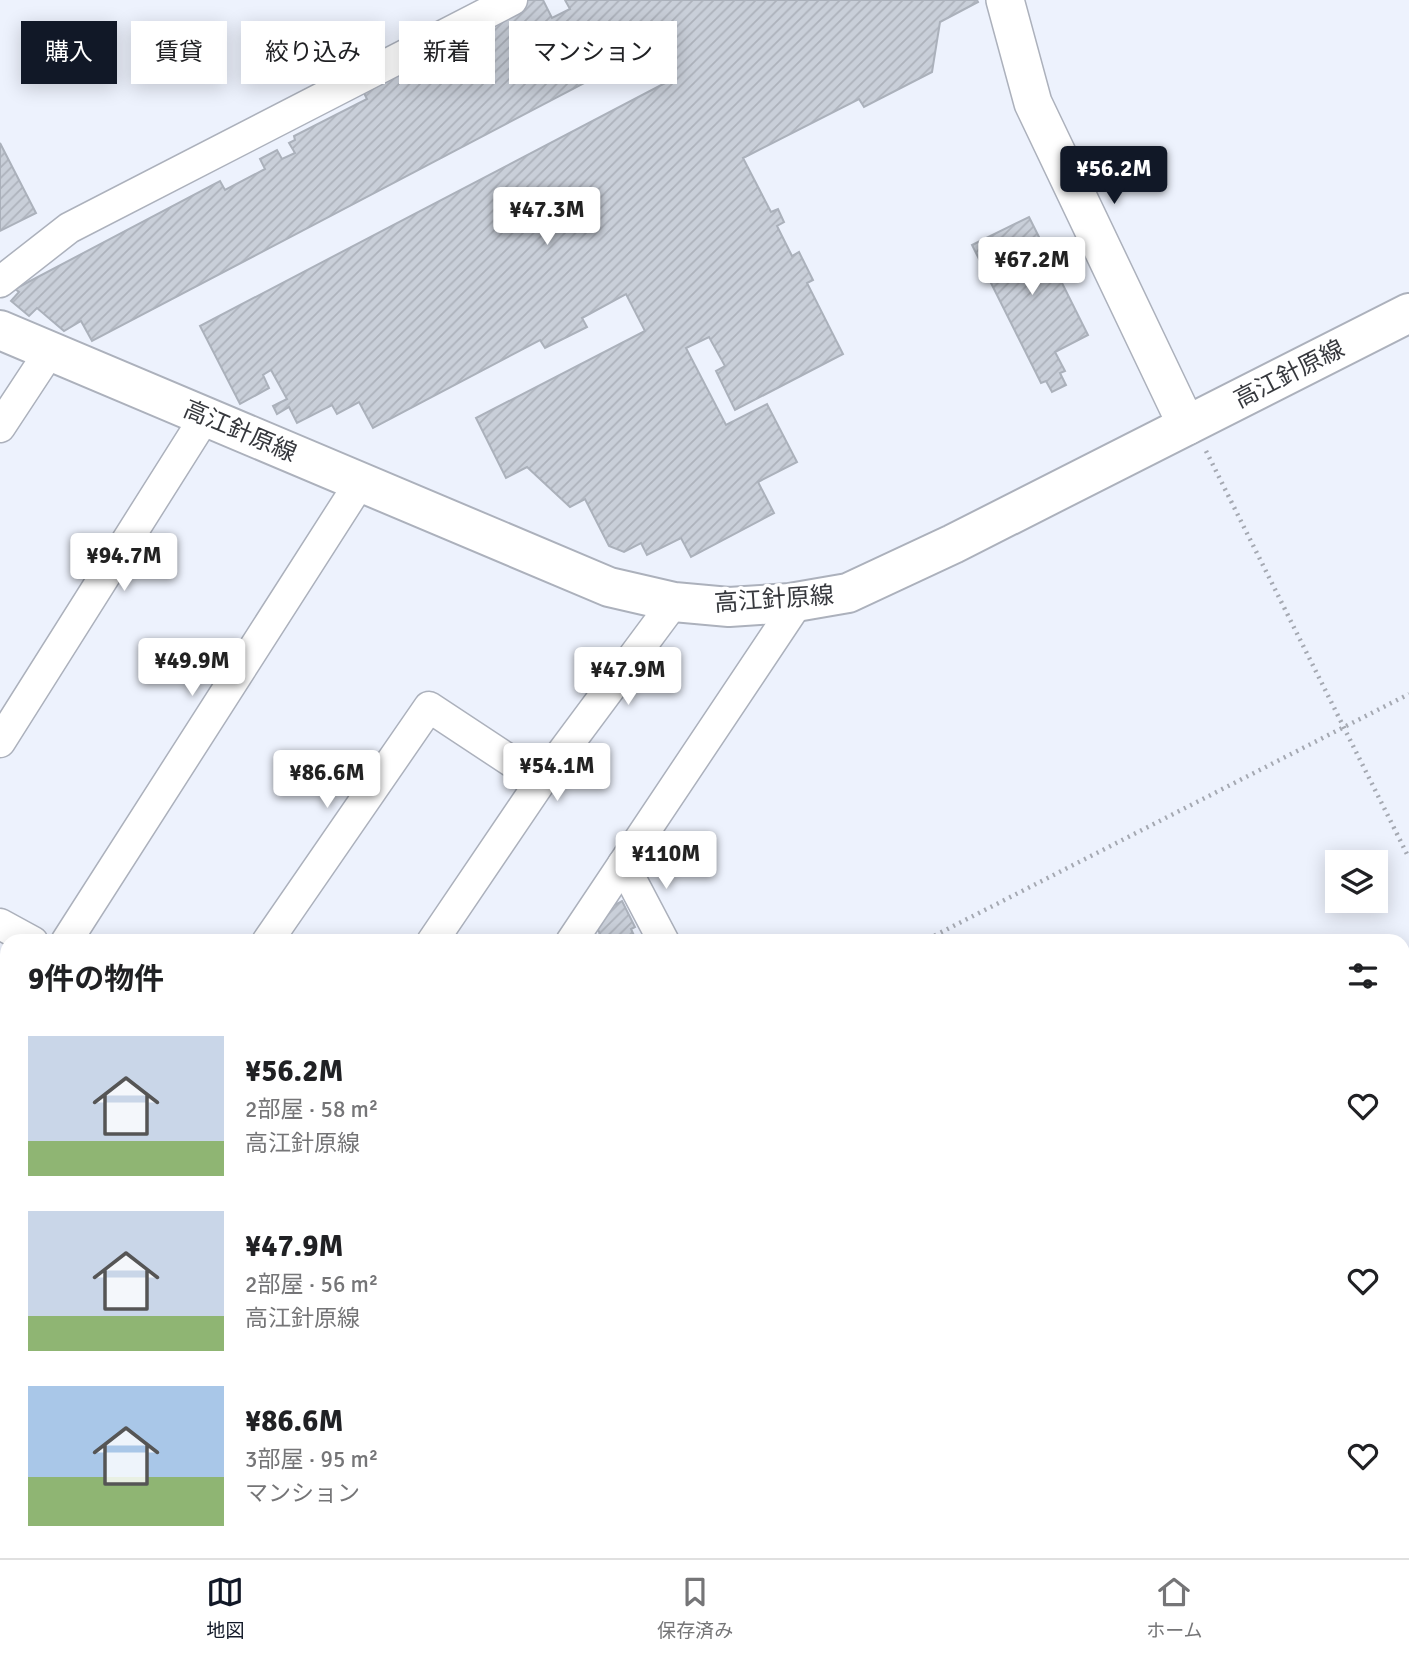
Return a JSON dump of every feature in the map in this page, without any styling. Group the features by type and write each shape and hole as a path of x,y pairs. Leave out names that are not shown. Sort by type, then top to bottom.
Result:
{"main road":[{"name":"高江針原線","path":"0,330 609,587 674,602 729,607 798,602 848,593 953,544 1409,313"}],"street":[{"path":"0,282 68,228 512,0"},
{"path":"1005,0 1032,103 1190,425"},
{"path":"0,427 50,351"},
{"path":"0,743 205,417"},
{"path":"71,934 360,481"},
{"path":"437,934 541,781 674,602"},
{"path":"576,934 798,602"},
{"path":"273,934 429,707 541,781"},
{"path":"623,864 660,934"},
{"path":"0,924 18,934"}],"path":[{"path":"1190,425 1409,858"},
{"path":"938,934 1409,694"}],"building":[{"path":"524,0 543,0 552,18 570,9 565,0 978,2 940,22 932,72 864,107 859,99 743,158 771,212 778,209 784,222 777,226 792,256 799,252 813,280 807,283 843,354 735,410 716,371 725,366 709,337 686,348 726,425 767,404 797,462 758,482 774,513 691,557 681,538 647,555 641,543 624,552 609,546 585,499 570,507 527,467 506,478 476,418 645,331 626,294 582,318 587,327 545,348 540,340 373,428 359,402 337,414 332,405 297,423 289,407 277,414 273,406 287,399 271,370 263,375 269,388 240,404 200,326 663,84 677,84 677,21 509,21 509,84 582,84 92,341 81,321 64,331 37,308 29,316 11,301 19,292 15,289 220,181 225,190 265,169 260,159 277,150 282,159 295,153 289,143 295,140 294,136 367,99 360,85 385,84 385,72 399,65 399,84 495,84 495,21 483,21"},
{"path":"0,143 36,213 0,231"},
{"path":"1029,217 1088,335 1055,352 1065,371 1060,373 1066,385 1052,392 1046,381 1041,383 972,245"},
{"path":"622,901 635,927 631,929 633,934 600,934 596,925 603,911"}]}
